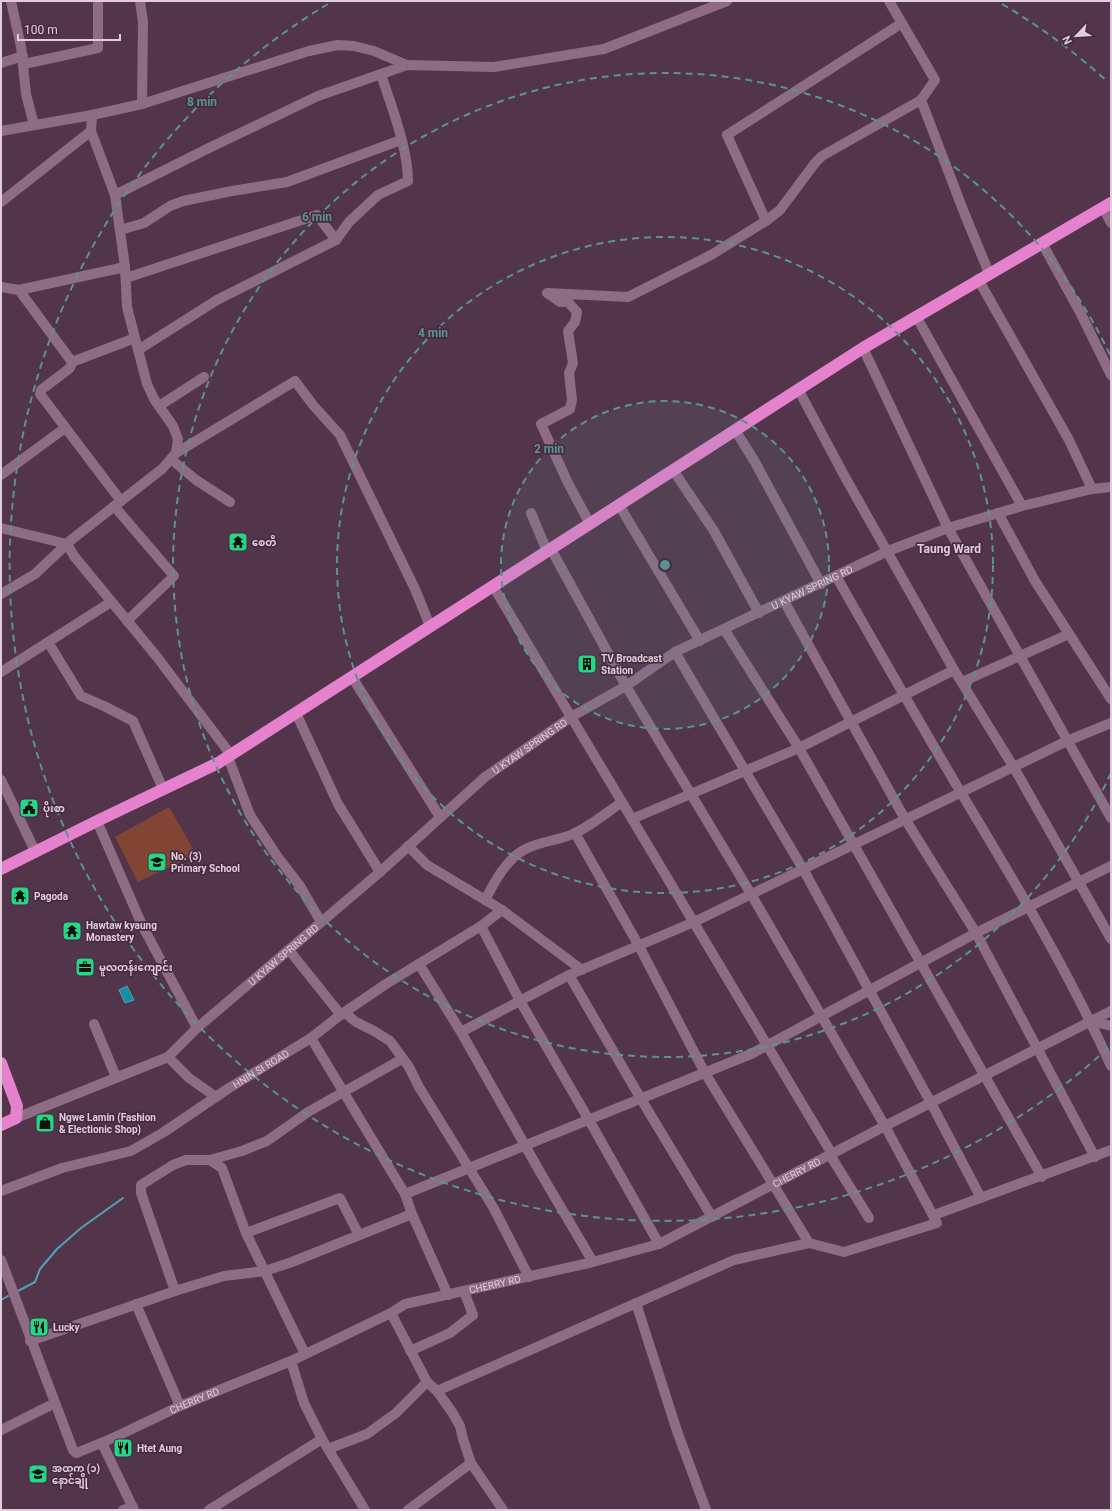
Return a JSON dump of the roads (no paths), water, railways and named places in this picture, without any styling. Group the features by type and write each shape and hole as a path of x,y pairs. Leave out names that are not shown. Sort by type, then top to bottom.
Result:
{"highway":[{"path":"1,869 34,851 230,756 863,348 989,273 1107,206"},
{"path":"1,1063 17,1106 16,1118 1,1125"}],"street":[{"path":"11,1 23,60 26,94 34,125"},
{"path":"1,63 98,48 98,1"},
{"path":"140,1 143,22 142,104"},
{"path":"115,195 318,96 407,65 494,67 604,49 727,1"},
{"path":"590,524 568,484 541,424 570,409 572,400 569,374 572,363 568,331 575,322 577,312 568,302 560,302 547,293 628,296 711,255 766,221 780,210 815,163 822,156 921,100 935,80 889,1"},
{"path":"766,221 728,135 902,23"},
{"path":"1,131 92,115 142,104 309,51 338,45 354,46 374,51 407,65"},
{"path":"138,350 217,300 336,240 349,222 378,195 408,182 408,172 401,140 381,74"},
{"path":"921,100 989,273"},
{"path":"92,115 91,131 115,195 125,267 128,307 135,338 147,384 159,406 173,426 178,439 173,456"},
{"path":"1,202 91,131"},
{"path":"120,230 144,223 170,206 183,201 232,190 287,182 401,140"},
{"path":"1107,206 1111,224"},
{"path":"126,278 317,215 336,240"},
{"path":"1042,243 1080,312 1111,375"},
{"path":"1,287 19,290 125,267"},
{"path":"978,280 1069,440 1092,489"},
{"path":"19,290 72,362"},
{"path":"916,316 1022,506"},
{"path":"72,362 135,338"},
{"path":"863,348 948,528 1111,818"},
{"path":"72,362 70,368 41,390 40,394 118,503 174,576 127,621"},
{"path":"159,406 204,377"},
{"path":"1,594 35,574 67,544 162,469 173,456 295,381 313,405 340,435 415,589 430,626"},
{"path":"798,389 845,477 954,670 1014,766 1111,938"},
{"path":"1,475 65,428"},
{"path":"735,430 755,462 820,584"},
{"path":"173,456 196,480 230,502"},
{"path":"673,470 714,532 759,613"},
{"name":"U KYAW SPRING RD","path":"16,1118 168,1057 197,1028 380,872 484,777 571,717 626,686 676,652 888,551 948,528 1022,506 1092,489 1111,487"},
{"path":"619,505 700,641"},
{"path":"437,1391 734,1260 809,1243 844,1252 937,1223 885,1126 822,1016 751,894 626,686 549,550 530,513"},
{"path":"998,513 1035,581 1111,698"},
{"path":"1,528 67,544 74,556 157,657 230,756 250,815 277,856 300,886 321,922"},
{"path":"836,576 904,696 1030,906 1094,1019 1111,1066"},
{"path":"493,586 869,1218"},
{"path":"784,601 905,819 976,933 1036,1049 1095,1156"},
{"path":"1,672 111,602"},
{"path":"724,629 799,748 1042,1177"},
{"path":"962,682 1069,634"},
{"path":"48,642 81,696 133,721 163,789"},
{"path":"676,652 803,869 931,1102 981,1198"},
{"path":"632,819 692,795 799,748 954,670"},
{"path":"352,677 440,817"},
{"path":"296,713 338,804 380,872"},
{"path":"460,1032 569,975 694,922 1014,766 1067,741 1111,723"},
{"path":"1,780 34,851"},
{"path":"484,900 498,878 515,856 537,844 566,837 575,833 596,821 622,802"},
{"path":"97,821 142,925 197,1028"},
{"path":"575,833 638,946 705,1073 809,1243"},
{"path":"408,846 427,865 502,910 582,970"},
{"path":"405,1194 751,1054 976,933 1111,866"},
{"name":"HNIN SI ROAD","path":"1,1191 62,1168 131,1150 164,1132 216,1097 310,1038 343,1014 419,964 481,926 502,910"},
{"path":"481,926 520,1001 659,1244"},
{"path":"289,950 343,1014 390,1041 493,1207 528,1277"},
{"path":"419,964 593,1262"},
{"path":"569,975 640,1099 712,1217"},
{"name":"CHERRY RD","path":"1,1262 30,1341 73,1450 76,1453 180,1406 291,1361 391,1313 405,1304 593,1262 659,1244 931,1102 1111,1011"},
{"path":"1094,1019 1111,1026"},
{"path":"94,1024 116,1078"},
{"path":"310,1038 405,1194 412,1214 448,1295"},
{"path":"168,1057 189,1078 216,1097"},
{"path":"175,1291 141,1193 141,1185 173,1165 186,1160 210,1160 242,1151 267,1141 308,1112 402,1059"},
{"path":"934,1215 1042,1177 1111,1150"},
{"path":"210,1160 222,1168 246,1233 305,1354"},
{"path":"246,1233 340,1198 359,1235"},
{"path":"30,1341 136,1304 224,1276 265,1271 292,1262 412,1214"},
{"path":"410,1351 450,1333 473,1315 464,1291"},
{"path":"636,1303 677,1431 706,1510"},
{"path":"136,1304 180,1406"},
{"path":"391,1313 427,1382 437,1391 460,1426 472,1463 500,1509"},
{"path":"291,1361 304,1403 328,1449 365,1510"},
{"path":"328,1449 367,1434 396,1413 427,1382"},
{"path":"1,1430 55,1403"},
{"path":"209,1510 322,1438"},
{"path":"102,1442 134,1509 123,1510"},
{"path":"408,1510 472,1463"}],"water":[{"path":"127,986 134,1000 125,1003 119,990"}],"waterway":[{"path":"18,1291 35,1282 40,1269 57,1249 81,1228 123,1198"},
{"path":"1,1300 8,1296"}],"place":[{"name":"စေတီ","path":"238,542"},
{"name":"TV Broadcast Station","path":"587,664"},
{"name":"ပိုးစာ","path":"29,808"},
{"name":"No. (3) Primary School","path":"157,862"},
{"name":"Pagoda","path":"20,896"},
{"name":"Hawtaw kyaung Monastery","path":"72,931"},
{"name":"မူလတန်းကျောင်း","path":"85,967"},
{"name":"Ngwe Lamin (Fashion & Electionic Shop)","path":"45,1123"},
{"name":"Lucky","path":"39,1327"},
{"name":"Htet Aung","path":"123,1448"},
{"name":"အထက (၁) နောင်ချို","path":"38,1474"}],"district":[{"name":"Taung Ward","path":"949,549"}]}
